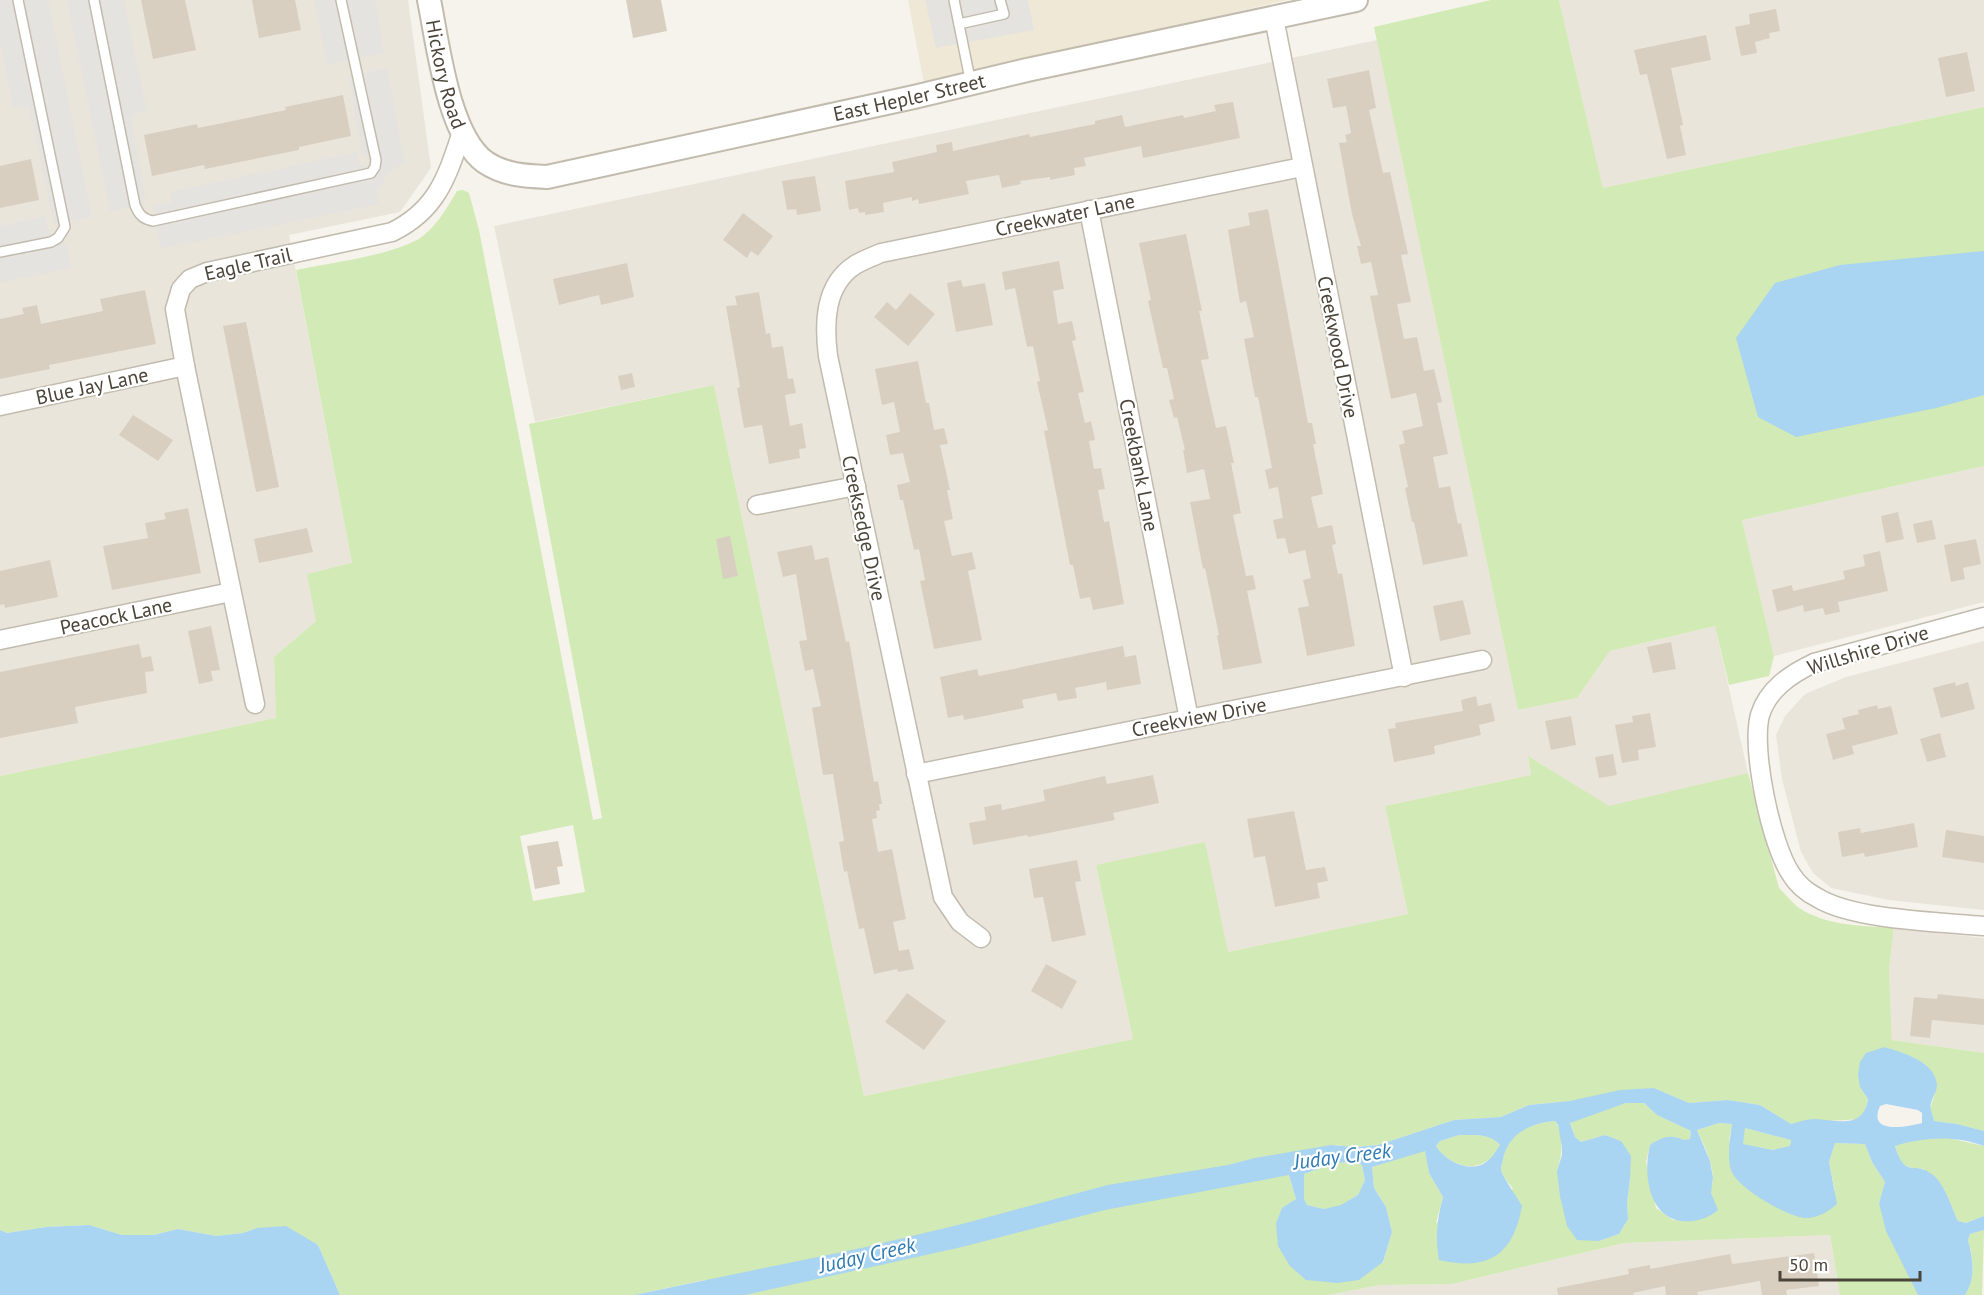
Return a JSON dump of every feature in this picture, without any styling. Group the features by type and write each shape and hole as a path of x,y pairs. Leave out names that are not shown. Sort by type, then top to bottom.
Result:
{"street":[{"name":"Hickory Road","path":"429,0 451,102 466,140"},
{"name":"East Hepler Street","path":"466,140 485,161 503,171 521,176 547,177 1356,0"},
{"name":"Creekwood Drive","path":"1274,18 1404,677"},
{"name":"Eagle Trail","path":"255,704 185,366 175,309 182,289 190,279 207,272 392,232 404,226 427,208 443,184 466,140"},
{"name":"Creekwater Lane","path":"831,279 881,253 1302,167"},
{"name":"Creekbank Lane","path":"1089,210 1189,719"},
{"name":"Creeksedge Drive","path":"831,279 825,321 826,338 943,897 960,922 981,938"},
{"name":"Blue Jay Lane","path":"0,406 185,366"},
{"path":"757,505 856,486"},
{"name":"Peacock Lane","path":"0,640 231,592"},
{"name":"Willshire Drive","path":"1984,617 1814,663 1789,677 1768,697 1760,715 1758,750 1761,775 1777,843 1785,863 1792,876 1819,899 1841,908 1867,913 1984,926"},
{"name":"Creekview Drive","path":"916,774 1482,660"}],"lane":[{"path":"0,252 51,242 58,238 65,227 18,0"},
{"path":"94,0 135,205 138,214 153,221 371,173 376,160 341,0"},
{"path":"954,0 971,84"},
{"path":"959,24 1004,14 1000,0"}],"shaded area":[{"path":"0,0 408,0 431,168 400,212 289,235 352,563 316,621 274,657 276,718 0,776"},
{"path":"0,0 48,0 92,217 54,224 29,106 13,109 0,44"},
{"path":"67,0 124,0 147,111 131,115 146,203 110,212"},
{"path":"314,0 376,0 384,53 327,65"},
{"path":"908,0 1287,0 924,84"},
{"path":"925,0 1028,0 1034,30 936,48"},
{"path":"1559,0 1984,0 1984,107 1603,188"},
{"path":"1377,40 1518,710 1577,698 1610,651 1715,626 1748,773 1609,807 1528,756 1531,775 1385,806 1408,914 1228,952 1096,865 1133,1039 864,1096 714,385 535,422 494,226"},
{"path":"387,68 405,164 396,167 388,174 377,191 379,204 161,249 153,205 172,202 170,192 357,152 360,165 368,166 371,161 368,157 362,156 349,76"},
{"path":"45,216 48,231 68,248 71,268 0,283 0,226"},
{"path":"1984,466 1984,602 1774,656 1742,520"},
{"path":"1984,641 1984,910 1889,900 1831,888 1813,873 1801,852 1782,779 1776,735 1785,716 1805,694 1846,677"},
{"path":"1894,928 1984,938 1984,1053 1892,1040 1889,970"},
{"path":"1830,1235 1840,1295 1328,1295 1380,1285 1452,1284 1624,1243"}],"green space":[{"path":"1491,0 1559,0 1603,188 1984,107 1984,466 1742,520 1774,656 1769,676 1729,685 1715,626 1610,651 1577,698 1518,710 1374,27"},
{"path":"463,190 469,193 479,230 593,820 602,818 529,424 714,385 864,1096 1133,1039 1096,865 1205,842 1228,952 1408,914 1385,806 1531,775 1528,756 1609,806 1748,773 1779,888 1794,904 1810,914 1833,922 1894,928 1889,970 1892,1040 1984,1053 1984,1131 1934,1121 1930,1109 1935,1093 1926,1065 1910,1056 1885,1047 1860,1087 1868,1099 1864,1113 1859,1119 1791,1124 1760,1105 1728,1100 1689,1103 1654,1088 1529,1105 1501,1117 1454,1120 1378,1145 1357,1147 1331,1145 1289,1175 1296,1199 1282,1209 1276,1223 1383,1263 1392,1232 1386,1207 1374,1188 1372,1167 1425,1150 1429,1173 1443,1197 1436,1223 1513,1189 1501,1169 1507,1147 1517,1134 1531,1126 1555,1121 1562,1146 1557,1171 1599,1241 1619,1234 1628,1219 1630,1179 1621,1141 1605,1135 1581,1142 1575,1137 1570,1122 1626,1103 1644,1103 1657,1115 1691,1131 1690,1139 1661,1140 1650,1145 1646,1162 1656,1208 1673,1220 1688,1221 1705,1201 1712,1186 1710,1161 1697,1130 1719,1123 1732,1124 1729,1140 1835,1191 1829,1162 1835,1143 1865,1144 1872,1162 1885,1182 1879,1203 1918,1295 1840,1295 1830,1235 1624,1243 1452,1284 1380,1285 1328,1295 709,1295 705,1280 634,1295 340,1295 318,1245 257,1228 243,1233 216,1236 178,1229 154,1235 122,1235 89,1225 46,1227 7,1233 0,1230 0,776 276,718 274,657 316,621 307,574 352,563 296,270 380,253 411,243 433,226 457,191","holes":["573,825 585,892 533,901 520,836"]},
{"path":"1745,1128 1791,1140 1790,1147 1773,1150 1742,1144"},
{"path":"1459,1135 1487,1137 1500,1145 1486,1162 1470,1166 1463,1165 1444,1156 1436,1146 1440,1141"},
{"path":"1944,1137 1984,1146 1984,1216 1966,1223 1958,1221 1949,1200 1924,1169 1911,1168 1901,1161 1895,1145"},
{"path":"1354,1162 1362,1165 1365,1180 1358,1195 1341,1206 1324,1209 1307,1205 1304,1199 1304,1174 1335,1163"},
{"path":"1984,1230 1982,1295 1965,1295 1971,1282 1972,1268 1968,1240 1970,1234"}],"water":[{"path":"1984,251 1984,395 1936,408 1796,437 1758,417 1736,338 1775,283 1840,265"},
{"name":"Juday Creek","path":"1885,1047 1917,1059 1931,1070 1935,1077 1937,1085 1931,1105 1934,1121 1984,1131 1984,1146 1962,1140 1940,1138 1895,1146 1903,1163 1911,1168 1926,1171 1937,1179 1958,1221 1966,1223 1984,1216 1984,1230 1970,1234 1968,1240 1972,1268 1971,1282 1965,1295 1918,1295 1886,1231 1879,1203 1885,1182 1872,1162 1865,1144 1835,1143 1829,1162 1837,1204 1822,1214 1804,1218 1763,1200 1735,1177 1729,1159 1732,1124 1719,1123 1697,1130 1710,1161 1713,1178 1711,1193 1718,1210 1709,1216 1693,1221 1678,1220 1667,1216 1658,1208 1652,1197 1647,1171 1648,1158 1650,1145 1666,1137 1690,1139 1691,1131 1657,1115 1644,1103 1626,1103 1570,1123 1575,1137 1581,1142 1605,1135 1621,1141 1631,1156 1628,1219 1619,1234 1599,1241 1577,1240 1567,1226 1557,1171 1562,1147 1558,1125 1555,1121 1538,1124 1524,1130 1507,1147 1501,1169 1522,1206 1518,1223 1505,1248 1484,1261 1456,1263 1439,1260 1437,1228 1443,1197 1429,1173 1425,1151 1372,1167 1374,1188 1386,1207 1392,1232 1383,1262 1359,1280 1337,1283 1306,1280 1290,1266 1278,1246 1276,1223 1282,1208 1296,1199 1289,1175 1105,1210 962,1247 745,1295 634,1295 866,1247 1108,1185 1331,1145 1357,1147 1378,1145 1454,1120 1501,1117 1529,1105 1570,1101 1620,1090 1654,1088 1689,1103 1728,1100 1760,1105 1791,1124 1811,1119 1848,1121 1861,1115 1868,1099 1860,1087 1858,1075 1860,1062 1866,1053","holes":["1886,1104 1918,1110 1922,1113 1922,1123 1898,1127 1883,1125 1877,1115 1880,1106","1745,1128 1791,1140 1790,1146 1773,1150 1743,1144","1459,1135 1476,1135 1491,1138 1500,1145 1486,1162 1470,1167 1463,1166 1444,1156 1436,1146 1440,1141","1354,1162 1362,1165 1365,1180 1358,1195 1341,1205 1324,1209 1307,1205 1304,1199 1304,1174 1335,1163"]},
{"path":"89,1225 122,1235 154,1235 178,1229 216,1236 243,1233 257,1228 286,1226 318,1245 340,1295 0,1295 0,1230 7,1233 46,1227"}],"building":[{"path":"141,0 185,0 196,50 153,59"},
{"path":"252,0 295,0 301,30 259,38"},
{"path":"626,0 661,0 667,31 633,38"},
{"path":"1776,9 1780,31 1769,33 1770,38 1755,42 1757,53 1741,56 1735,27 1750,24 1749,14"},
{"path":"1706,35 1711,60 1671,68 1683,125 1680,126 1686,155 1667,159 1647,74 1640,75 1634,50"},
{"path":"1967,52 1975,91 1946,97 1938,58"},
{"path":"1369,70 1376,108 1369,110 1383,173 1390,172 1408,254 1401,255 1411,302 1397,304 1404,339 1417,337 1424,371 1434,369 1442,402 1437,403 1448,454 1433,457 1439,488 1450,486 1468,556 1423,565 1405,488 1408,487 1399,445 1405,443 1402,431 1423,426 1416,393 1391,399 1370,296 1378,295 1371,262 1361,264 1357,246 1361,246 1352,214 1339,143 1347,142 1345,135 1351,133 1346,106 1333,108 1327,79"},
{"path":"343,95 351,136 299,147 299,150 205,169 204,165 152,176 144,135 197,124 198,128 286,110 285,107"},
{"path":"1233,102 1240,138 1143,158 1141,146 1084,158 1086,166 1074,168 1075,175 1050,180 1050,177 1020,181 1021,184 1002,188 999,175 966,181 969,194 919,204 918,199 912,201 912,197 883,203 884,212 865,215 865,212 859,213 858,208 849,210 845,181 894,172 892,162 937,152 936,145 952,142 953,151 1029,134 1030,137 1095,124 1095,121 1122,115 1125,127 1216,111 1214,105"},
{"path":"31,159 39,200 0,208 0,166"},
{"path":"815,176 821,211 797,215 796,209 787,210 782,181"},
{"path":"1268,209 1308,423 1312,423 1316,444 1313,444 1323,494 1311,497 1318,528 1332,525 1336,544 1332,545 1338,574 1342,573 1355,646 1307,656 1298,608 1309,606 1303,580 1311,578 1305,550 1289,554 1285,538 1277,539 1273,520 1283,518 1278,487 1269,489 1265,470 1272,468 1244,339 1254,337 1246,301 1240,303 1228,230 1250,225 1248,213"},
{"path":"743,213 773,236 758,256 751,251 747,258 723,240"},
{"path":"1186,234 1202,311 1199,311 1209,359 1201,360 1216,428 1226,426 1241,513 1233,515 1246,576 1253,575 1256,589 1247,591 1262,663 1223,670 1217,635 1219,635 1190,502 1210,499 1204,469 1187,473 1183,450 1185,450 1177,417 1174,418 1169,400 1174,399 1167,368 1163,368 1148,301 1151,300 1139,243"},
{"path":"1059,261 1064,289 1053,291 1058,324 1072,321 1076,340 1072,341 1084,392 1078,393 1085,423 1091,421 1095,440 1089,441 1094,469 1101,468 1105,489 1098,490 1104,522 1109,521 1124,604 1093,610 1090,597 1080,599 1073,565 1070,565 1044,431 1048,430 1037,382 1040,381 1033,346 1027,347 1015,288 1005,290 1002,272"},
{"path":"627,263 634,297 601,305 599,295 559,305 553,279"},
{"path":"961,280 963,287 985,283 993,325 956,332 947,283"},
{"path":"145,290 156,344 49,365 50,369 0,379 0,319 24,314 22,308 37,305 41,324 103,311 100,299"},
{"path":"759,292 766,334 770,333 772,348 783,346 788,379 793,378 796,393 785,395 790,426 802,423 806,448 799,449 800,458 769,464 762,425 744,428 737,388 740,387 726,306 737,305 735,296"},
{"path":"910,293 935,314 908,346 874,317 887,302 896,310"},
{"path":"246,322 279,487 256,492 223,326"},
{"path":"918,361 934,430 944,428 948,444 940,445 950,490 947,490 953,519 944,521 952,556 972,552 976,569 968,571 982,640 934,649 920,581 925,580 919,549 914,550 903,500 900,500 897,485 910,482 903,453 890,455 886,435 900,432 894,402 882,405 875,369"},
{"path":"632,373 635,387 621,390 618,376"},
{"path":"133,415 173,440 158,461 119,435"},
{"path":"188,508 201,573 112,590 103,546 148,538 145,523 166,519 164,513"},
{"path":"1898,512 1904,539 1886,543 1881,516"},
{"path":"1932,520 1936,539 1917,543 1913,524"},
{"path":"307,528 313,552 259,563 254,539"},
{"path":"730,536 738,576 723,579 716,539"},
{"path":"1976,539 1981,564 1963,568 1965,579 1951,582 1944,545"},
{"path":"812,545 815,560 828,557 846,642 849,641 874,782 878,781 882,804 879,804 880,810 876,811 877,818 872,819 878,852 892,849 906,919 893,922 899,951 909,949 914,969 898,972 897,969 874,974 864,928 859,929 847,871 844,872 839,842 844,841 833,774 823,775 812,708 821,706 813,669 805,671 799,641 807,640 796,574 783,577 777,552"},
{"path":"1880,551 1888,591 1838,602 1840,612 1825,615 1823,608 1804,612 1803,605 1777,612 1772,590 1792,585 1793,591 1845,579 1843,571 1865,566 1863,555"},
{"path":"50,560 58,597 5,608 4,604 0,605 0,571"},
{"path":"1463,600 1471,634 1440,641 1433,606"},
{"path":"211,626 220,670 211,671 213,681 199,684 188,631"},
{"path":"1671,642 1676,669 1653,673 1647,647"},
{"path":"139,644 142,658 151,656 154,671 145,672 147,693 75,707 78,723 0,738 0,672"},
{"path":"1123,646 1125,657 1136,655 1141,684 1107,690 1106,682 1075,688 1077,698 1058,701 1056,693 1022,700 1024,708 964,720 963,715 948,718 940,677 977,669 979,676"},
{"path":"1955,682 1956,686 1968,682 1975,709 1941,718 1933,688"},
{"path":"1476,696 1478,706 1491,703 1495,721 1479,725 1481,735 1434,746 1435,754 1394,762 1388,729 1396,728 1395,723 1463,711 1461,700"},
{"path":"1877,705 1878,709 1891,706 1898,734 1852,746 1854,754 1833,760 1826,734 1845,729 1842,718 1859,714 1858,710"},
{"path":"1650,713 1656,747 1638,750 1639,760 1622,763 1615,725 1633,722 1632,716"},
{"path":"1571,716 1576,745 1551,750 1545,721"},
{"path":"1940,733 1946,757 1927,762 1920,739"},
{"path":"1613,754 1617,775 1599,778 1595,757"},
{"path":"1153,775 1159,803 1113,813 1115,820 973,845 969,823 986,820 984,807 1001,804 1002,810 1045,801 1043,790 1105,776 1107,784"},
{"path":"1294,811 1306,870 1325,867 1328,881 1317,883 1320,898 1275,907 1265,856 1254,858 1247,819"},
{"path":"1914,823 1918,847 1865,857 1864,853 1842,857 1838,832 1860,828 1861,833"},
{"path":"1946,830 1984,836 1984,863 1942,857"},
{"path":"558,841 563,866 557,867 560,884 535,889 527,846"},
{"path":"1077,860 1081,881 1075,882 1086,935 1052,942 1043,897 1034,898 1029,869"},
{"path":"1046,964 1077,981 1062,1009 1031,991"},
{"path":"907,993 946,1021 924,1050 885,1022"},
{"path":"1938,994 1984,999 1984,1025 1932,1020 1930,1038 1910,1036 1914,997 1937,999"},
{"path":"1814,1253 1819,1286 1786,1290 1787,1295 1762,1295 1760,1281 1697,1292 1698,1295 1666,1295 1665,1286 1633,1293 1634,1295 1558,1295 1557,1288 1629,1274 1628,1269 1650,1265 1650,1269 1730,1254 1732,1264"}]}
